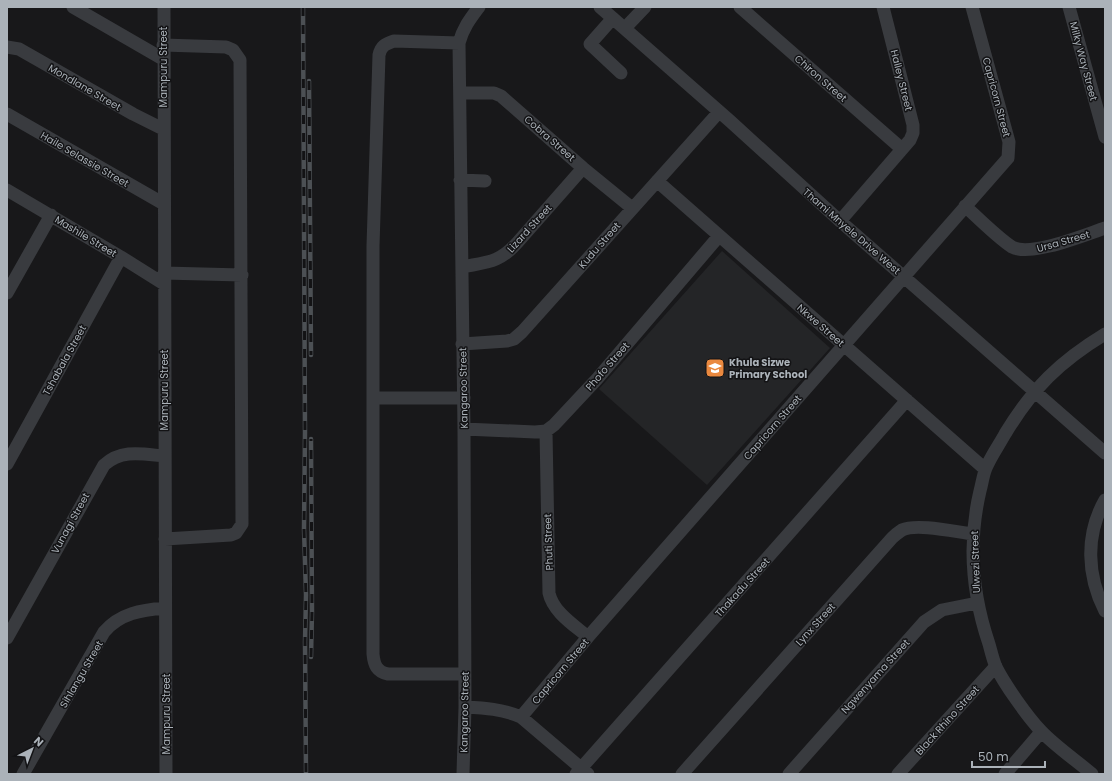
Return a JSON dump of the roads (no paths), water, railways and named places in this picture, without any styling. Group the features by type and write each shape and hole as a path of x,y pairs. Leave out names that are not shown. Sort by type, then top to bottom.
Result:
{"street":[{"path":"73,7 163,60"},
{"name":"Mampuru Street","path":"164,7 163,129 166,774"},
{"name":"Kangaroo Street","path":"463,774 465,707 464,398 462,344 459,43 465,25 479,7"},
{"name":"Thami Mnyele Drive West","path":"600,7 840,221 1105,453"},
{"path":"625,28 645,7"},
{"name":"Chiron Street","path":"740,7 902,149"},
{"name":"Halley Street","path":"840,221 910,140 913,133 913,125 883,7"},
{"name":"Capricorn Street","path":"521,717 588,637 1008,158 1010,150 1009,142 972,7"},
{"name":"Milky Way Street","path":"1069,7 1105,137"},
{"path":"613,18 590,44 621,73"},
{"path":"459,43 394,41 386,43 380,48 378,55 373,246 374,662 377,669 382,673 388,674 464,674"},
{"path":"163,45 226,47 233,50 240,60 242,275 242,524 236,533 231,535 165,539"},
{"name":"Mondlane Street","path":"7,47 19,49 133,114 163,129"},
{"name":"Cobra Street","path":"460,93 494,93 501,96 583,168 632,208"},
{"name":"Kudu Street","path":"462,344 507,341 518,336 719,112"},
{"name":"Haile Selassie Street","path":"7,114 164,204"},
{"name":"Lizard Street","path":"462,267 497,260 506,254 583,168"},
{"path":"460,180 485,181"},
{"name":"Nkwe Street","path":"658,181 985,469"},
{"name":"Mashile Street","path":"7,190 121,257 164,279"},
{"name":"Ursa Street","path":"965,206 1002,239 1012,247 1020,250 1047,247 1105,228"},
{"path":"7,293 51,215"},
{"name":"Phofo Street","path":"546,431 554,425 597,379 719,236"},
{"name":"Tshabala Street","path":"7,464 121,257"},
{"path":"164,279 242,275"},
{"name":"Ulwezi Street","path":"1092,774 1041,732 1014,696 996,666 977,603 974,576 973,534 977,505 985,469 1019,411 1054,371 1068,359 1105,334"},
{"path":"373,398 464,398"},
{"name":"Thakadu Street","path":"582,772 907,400"},
{"path":"464,429 546,431"},
{"name":"Phuti Street","path":"546,431 549,593 551,601 560,612 588,637"},
{"name":"Vunagi Street","path":"7,638 104,465 111,459 129,453 164,456"},
{"path":"1105,500 1094,522 1091,551 1093,578 1096,593 1105,611"},
{"name":"Lynx Street","path":"682,774 892,538 902,530 921,527 973,534"},
{"name":"Ngwenyama Street","path":"788,774 924,622 942,610 977,603"},
{"name":"Sihlangu Street","path":"23,774 104,632 118,619 136,612 165,608"},
{"name":"Black Rhino Street","path":"898,774 996,666"},
{"path":"465,707 492,709 521,717 582,772"},
{"path":"1004,774 1041,732"}],"railway":[{"path":"303,7 306,774"},
{"path":"309,81 311,355"},
{"path":"311,439 311,657"}],"place":[{"name":"Khula Sizwe Primary School","path":"715,368"}]}
